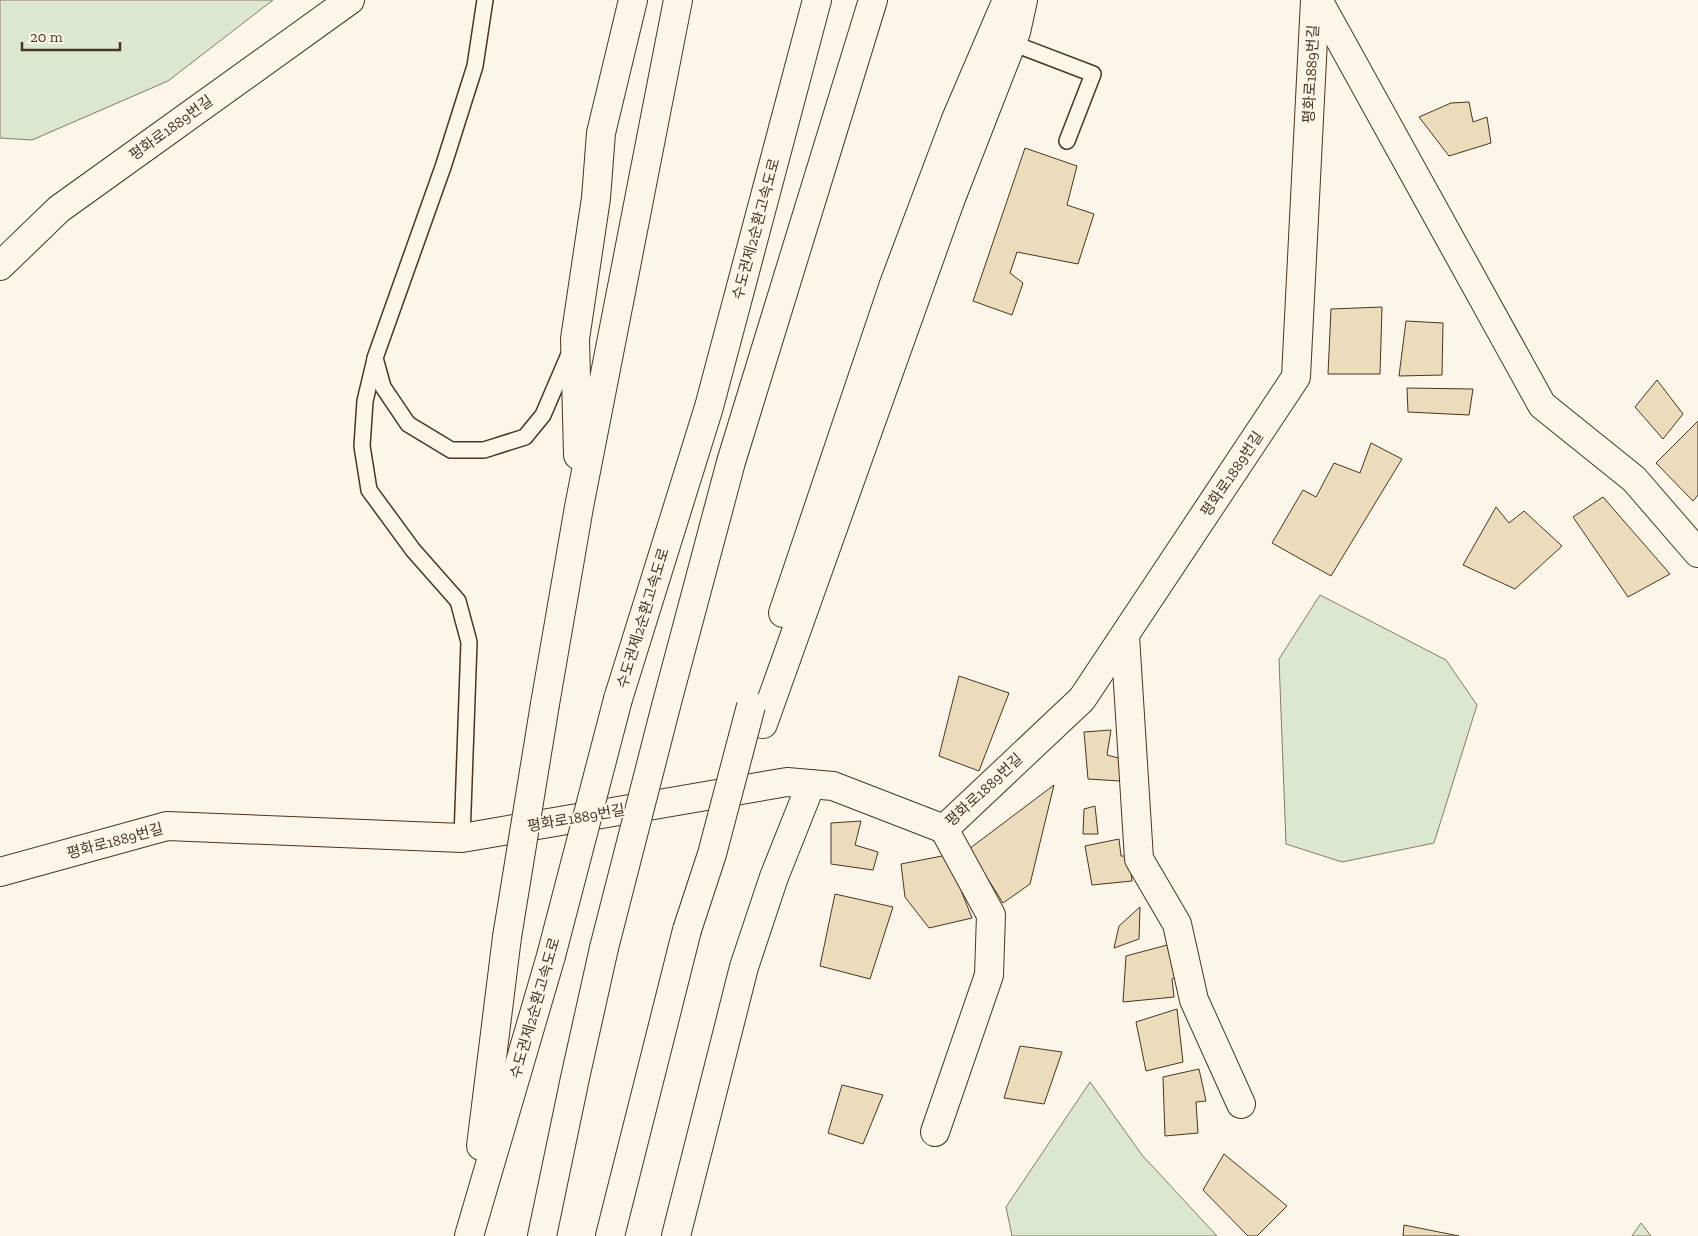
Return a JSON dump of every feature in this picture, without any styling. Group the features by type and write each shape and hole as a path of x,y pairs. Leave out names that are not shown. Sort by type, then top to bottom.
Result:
{"main road":[{"name":"평화로1889번길","path":"0,266 59,209 350,0"},
{"path":"579,507 575,339 596,198 601,133 633,0"},
{"path":"470,1230 507,937 545,704 579,507 678,0"},
{"name":"수도권제2순환고속도로","path":"470,1230 551,956 618,699 709,407 817,0"},
{"path":"542,1236 604,948 731,462 872,0"},
{"path":"610,1236 687,930 894,284 956,119 1007,0"},
{"path":"757,715 946,210 1012,43 1023,0"},
{"name":"평화로1889번길","path":"0,872 167,826 462,838 787,782 833,786 944,829 1082,699 1296,377 1316,0"},
{"path":"1316,0 1542,405 1634,479 1698,553"},
{"path":"1125,636 1139,859 1177,924 1194,1000 1241,1104"},
{"path":"676,1236 744,967 774,877 811,784"},
{"path":"935,1132 988,975 992,915 944,829"}],"lane":[{"path":"462,838 469,642 458,600 413,550 369,490 362,446 365,401 375,358 443,167 475,66 485,0"},
{"path":"1012,43 1093,74 1067,141"},
{"path":"375,358 383,387 408,424 451,450 484,450 525,437 543,416 575,339"}],"green space":[{"path":"0,0 273,0 168,81 32,140 0,138"},
{"path":"1320,595 1446,660 1477,705 1434,843 1342,862 1286,844 1279,659"},
{"path":"1090,1082 1142,1155 1217,1236 1012,1236 1006,1207"},
{"path":"1641,1223 1651,1236 1632,1236"}],"building":[{"path":"1469,102 1473,122 1487,117 1491,143 1449,156 1419,117 1451,103"},
{"path":"1025,148 1077,166 1067,205 1094,214 1078,264 1017,252 1010,273 1023,283 1012,315 973,301"},
{"path":"1382,307 1380,374 1328,374 1331,309"},
{"path":"1406,321 1443,323 1442,375 1399,376"},
{"path":"1657,380 1683,414 1663,439 1635,407"},
{"path":"1407,388 1473,389 1469,415 1408,412"},
{"path":"1698,421 1698,495 1693,501 1656,463"},
{"path":"1371,443 1402,459 1331,576 1272,543 1303,490 1316,497 1334,463 1360,473"},
{"path":"1603,497 1670,574 1628,597 1573,517"},
{"path":"1496,507 1509,523 1524,511 1562,546 1515,589 1463,565"},
{"path":"959,676 1009,693 979,771 939,756"},
{"path":"1111,730 1107,755 1122,759 1120,781 1088,779 1084,732"},
{"path":"1054,785 1030,884 1003,903 969,849"},
{"path":"1095,806 1098,834 1083,834 1084,809"},
{"path":"861,821 855,845 878,852 873,870 831,864 831,823"},
{"path":"1119,839 1121,856 1129,856 1132,881 1092,885 1085,846"},
{"path":"947,855 972,918 929,928 905,897 901,864"},
{"path":"835,894 893,907 870,979 820,966"},
{"path":"1140,907 1139,939 1114,948 1119,926"},
{"path":"1171,944 1180,976 1172,979 1174,997 1123,1002 1126,956"},
{"path":"1177,1009 1183,1062 1146,1071 1136,1022"},
{"path":"1020,1046 1062,1052 1044,1104 1004,1098"},
{"path":"1199,1069 1206,1101 1196,1102 1198,1133 1165,1136 1163,1077"},
{"path":"842,1085 883,1095 863,1144 828,1133"},
{"path":"1224,1154 1287,1206 1257,1236 1248,1236 1203,1190"},
{"path":"1404,1225 1459,1236 1403,1236"}]}
